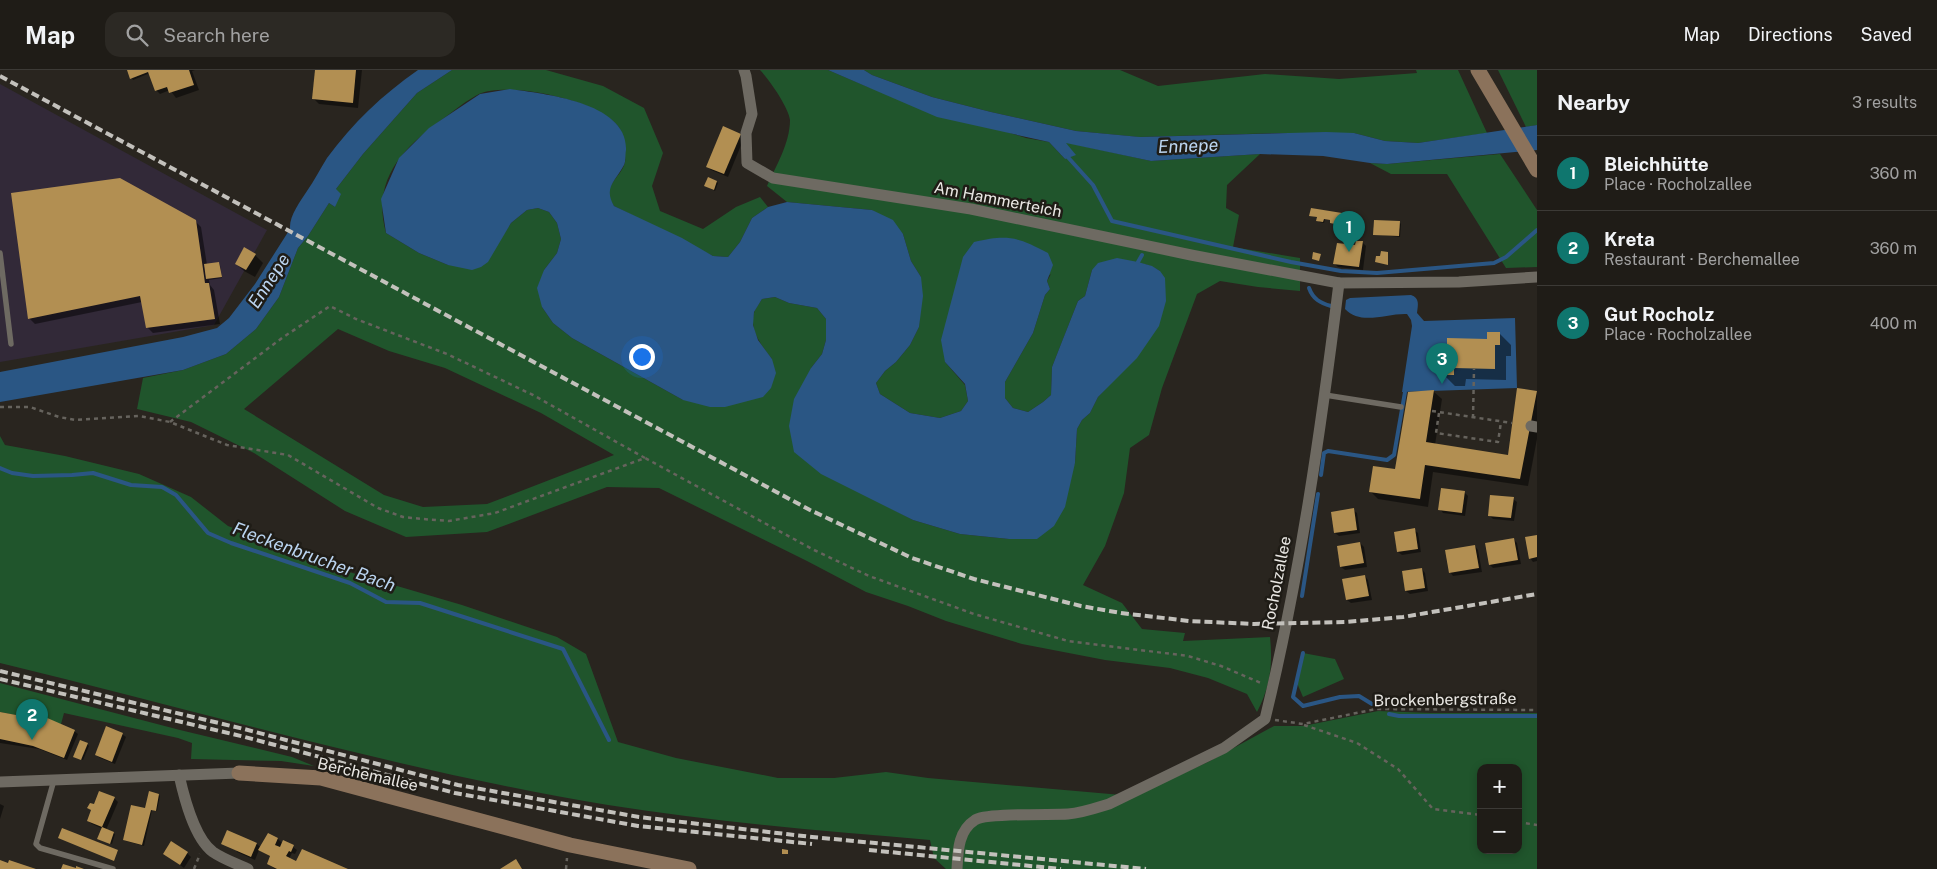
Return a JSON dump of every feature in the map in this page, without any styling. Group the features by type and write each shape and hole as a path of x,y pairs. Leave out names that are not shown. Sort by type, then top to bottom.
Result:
{"street":[{"name":"Am Hammerteich","path":"744,70 752,114 746,133 747,163 773,178 971,208 1191,255 1339,283"},
{"path":"1478,71 1537,170"},
{"path":"1339,283 1459,282 1537,276"},
{"name":"Rocholzallee","path":"1265,719 1276,672 1313,479 1339,283"},
{"path":"958,869 958,842 965,830 975,819 990,816 1070,814 1109,804 1224,748 1265,719"},
{"name":"Berchemallee","path":"0,782 239,773 321,778 570,845 690,869"},
{"path":"179,775 188,809 199,834 212,851 248,869"}],"lane":[{"path":"0,253 11,344"},
{"path":"1325,395 1401,407"},
{"path":"54,780 36,844 40,848 112,869"}],"path":[{"path":"170,422 282,338 330,306 356,319 447,354 533,395 814,550 878,579 974,614 1068,641 1188,656 1221,666 1272,688"},
{"path":"1474,369 1474,418"},
{"path":"0,407 30,407 59,417 75,420 139,416 170,422 227,445 288,455 378,508 403,517 423,520 449,521 495,513 646,458"},
{"path":"1432,412 1512,423"},
{"path":"1440,412 1436,433 1498,442 1501,422"},
{"name":"Brockenbergstraße","path":"1265,719 1303,724 1376,709 1537,710"},
{"path":"1303,724 1357,743 1398,770 1433,810 1477,815"},
{"path":"1522,823 1537,825"}],"shaded area":[{"path":"0,84 267,230 214,325 0,362"}],"green space":[{"path":"452,70 546,70 603,86 644,108 663,153 652,186 660,211 703,229 736,207 760,197 768,207 752,218 740,242 728,257 713,256 614,206 609,191 624,166 625,159 621,131 607,117 592,108 552,95 510,90 493,91 479,94 429,129 404,153 394,166 383,196 386,233 419,253 448,265 504,234 511,223 527,210 538,208 549,212 557,223 561,239 557,253 544,270 542,307 553,323 572,338 683,400 772,359 757,338 753,326 755,311 762,299 775,297 789,303 817,308 826,319 826,340 822,354 811,368 883,504 913,520 960,534 1009,539 1037,539 1075,463 1077,429 1082,420 1090,413 1098,397 1112,382 1160,271 1152,266 1135,263 1119,264 1092,270 1085,296 1078,301 1052,367 1051,395 1028,412 1013,408 1005,398 1005,382 1033,333 1045,295 1050,289 1047,281 1051,274 945,362 965,385 968,401 961,411 940,418 910,413 880,394 876,383 910,345 919,327 921,277 911,261 903,234 872,210 787,202 767,186 785,146 790,120 778,94 760,70 828,70 868,87 1026,138 1049,142 1065,159 1065,142 1151,161 1260,154 1227,185 1226,208 1239,215 1233,247 1300,258 1300,291 1220,281 1197,294 1162,388 1149,435 1130,448 1124,493 1105,546 1083,585 1122,603 1142,629 1185,633 1183,641 1270,637 1270,676 1257,712 1247,694 1208,678 1170,668 1105,660 1022,644 946,621 866,592 659,488 607,487 487,532 406,537 345,511 254,453 191,422 137,409 143,378 183,370 226,354 256,329 279,297 298,248 329,203 335,207 336,189 363,154 417,93","holes":["338,329 389,351 445,368 541,413 614,455 487,504 423,507 384,495 244,409"]},
{"path":"864,70 1120,70 1158,86 1265,74 1339,79 1417,73 1416,70 1458,70 1487,133 1418,143 1385,141 1354,133 1139,137 1076,131 932,97 872,75"},
{"path":"1498,70 1537,70 1537,125 1526,127"},
{"path":"1500,154 1537,210 1537,267 1506,268 1447,174 1391,174 1370,163 1387,164"},
{"path":"0,436 5,445 65,456 139,474 191,497 228,526 339,569 462,605 557,637 586,654 618,742 676,758 778,778 834,778 886,772 928,778 1133,796 1208,762 1274,726 1303,726 1378,711 1537,713 1537,869 946,869 934,858 930,840 728,821 608,805 455,775 303,740 0,663"},
{"path":"1303,653 1335,659 1344,679 1303,697 1297,683"},
{"path":"0,683 292,757 314,766 281,761 191,759 192,743 178,738 64,713 61,724 0,712"}],"water":[{"name":"Ennepe","path":"418,70 452,70 417,93 363,154 336,189 341,194 335,207 329,203 298,248 279,297 256,329 226,354 183,370 0,402 0,372 183,337 217,328 229,318 255,284 290,229 291,219 298,204 337,145 369,110 392,89"},
{"name":"Ennepe","path":"828,70 864,70 872,75 932,97 1076,131 1140,137 1326,132 1354,133 1385,141 1418,143 1537,125 1537,150 1387,164 1323,156 1260,154 1151,161 1066,143 1076,155 1065,159 1049,142 937,117"},
{"path":"510,89 582,103 614,121 623,134 626,150 624,165 610,189 614,206 682,238 713,256 728,257 740,242 752,218 768,207 787,202 872,210 893,220 903,234 911,261 921,277 923,296 919,327 910,345 876,383 880,394 910,413 940,418 961,411 968,401 965,384 945,362 941,340 963,257 974,242 996,238 1020,240 1048,253 1053,265 1047,281 1050,289 1045,295 1033,333 1005,382 1005,398 1013,408 1028,412 1051,395 1052,367 1078,301 1085,296 1092,270 1098,263 1117,258 1152,266 1160,271 1165,278 1166,301 1159,326 1137,358 1098,397 1090,413 1082,420 1077,429 1075,463 1065,507 1054,526 1037,539 1009,539 960,534 913,520 821,474 794,452 789,426 794,399 811,368 822,354 826,340 826,319 817,308 789,303 775,297 762,299 754,312 753,325 758,340 772,359 776,373 771,388 763,397 725,407 710,407 683,400 572,338 553,323 542,307 537,288 544,270 557,253 561,239 557,223 549,212 538,208 527,210 511,223 488,262 472,270 448,265 419,253 386,233 381,199 399,158 429,128 480,94"},
{"path":"1411,295 1417,300 1417,313 1424,321 1515,318 1517,388 1402,392 1412,326 1407,314 1366,318 1351,314 1345,309 1346,300 1350,298"}],"building":[{"path":"127,70 189,70 194,85 169,93 167,87 155,91 148,72 130,79"},
{"path":"315,70 356,70 353,103 312,99"},
{"path":"723,126 741,134 724,174 706,167"},
{"path":"708,177 717,181 714,190 704,186"},
{"path":"120,178 196,220 205,283 209,283 215,319 146,328 140,296 28,319 11,193"},
{"path":"1311,208 1342,213 1341,221 1336,220 1335,224 1330,223 1330,220 1324,219 1323,222 1316,221 1317,217 1309,216"},
{"path":"1374,220 1400,221 1399,236 1373,235"},
{"path":"1356,241 1363,241 1359,267 1333,264 1337,243 1355,245"},
{"path":"244,247 256,254 246,270 235,264"},
{"path":"1381,251 1388,252 1388,265 1375,262 1376,256 1380,256"},
{"path":"1313,252 1321,254 1319,261 1312,259"},
{"path":"219,262 222,277 206,279 204,264"},
{"path":"1487,332 1500,332 1500,345 1495,345 1495,369 1454,368 1454,375 1442,375 1442,362 1447,362 1447,338 1487,339"},
{"path":"1517,388 1537,391 1520,479 1425,465 1420,499 1369,492 1373,466 1395,469 1408,392 1434,390 1426,442 1508,455"},
{"path":"1441,488 1465,491 1462,513 1438,510"},
{"path":"1490,495 1514,497 1511,518 1488,516"},
{"path":"1354,508 1357,530 1334,533 1331,512"},
{"path":"1415,528 1418,549 1397,552 1394,532"},
{"path":"1537,535 1537,557 1529,559 1525,537"},
{"path":"1514,538 1518,560 1489,565 1485,543"},
{"path":"1360,542 1364,563 1340,567 1337,546"},
{"path":"1475,545 1479,568 1449,573 1445,550"},
{"path":"1422,568 1425,588 1405,591 1402,571"},
{"path":"1365,575 1369,596 1346,600 1342,579"},
{"path":"0,712 43,720 45,717 75,730 64,758 33,746 0,739"},
{"path":"106,726 123,733 112,762 95,755"},
{"path":"80,740 88,743 81,760 73,757"},
{"path":"99,791 115,797 102,827 87,821 91,810 87,808 90,803 94,804"},
{"path":"149,791 159,794 156,811 151,810 142,845 123,840 131,805 145,808"},
{"path":"102,827 114,832 110,844 97,839"},
{"path":"62,828 118,850 114,861 58,838"},
{"path":"227,830 257,843 251,857 221,844"},
{"path":"268,833 278,838 275,845 280,847 283,840 294,845 291,852 289,851 286,856 296,861 302,849 348,869 277,869 267,864 270,856 258,850"},
{"path":"171,841 188,852 180,865 163,854"},
{"path":"782,849 788,850 788,854 782,854"},
{"path":"516,859 522,869 500,869"},
{"path":"0,860 8,863 9,860 36,869 0,869"},
{"path":"63,864 76,868 76,866 84,869 61,869"}],"waterway":[{"path":"1065,154 1093,185 1112,221 1291,262 1341,271 1377,273 1494,263 1506,257 1537,230"},
{"path":"1138,262 1142,255"},
{"path":"1309,288 1317,300 1331,306"},
{"path":"1321,475 1324,453 1328,451 1387,460 1394,455 1405,392"},
{"name":"Fleckenbrucher Bach","path":"0,468 12,473 33,476 93,473 131,485 162,487 176,495 208,533 231,543 350,583 386,602 420,603 563,649 609,740"},
{"path":"1302,596 1318,494"},
{"path":"1303,653 1293,697 1303,706 1340,697 1359,696 1372,704"},
{"path":"1389,714 1399,716 1537,716"}],"railway":[{"path":"0,76 810,510 912,558 974,579 1081,606 1121,613 1189,621 1254,624 1346,622 1403,617 1537,594"},
{"path":"0,671 244,729 458,785 639,817 812,837 1146,869"},
{"path":"0,679 245,737 455,793 638,826 812,844"},
{"path":"869,850 1061,869"}],"place":[{"name":"Bleichhütte","path":"1349,252"},
{"name":"Gut Rocholz","path":"1442,384"},
{"name":"Kreta","path":"32,740"}]}
